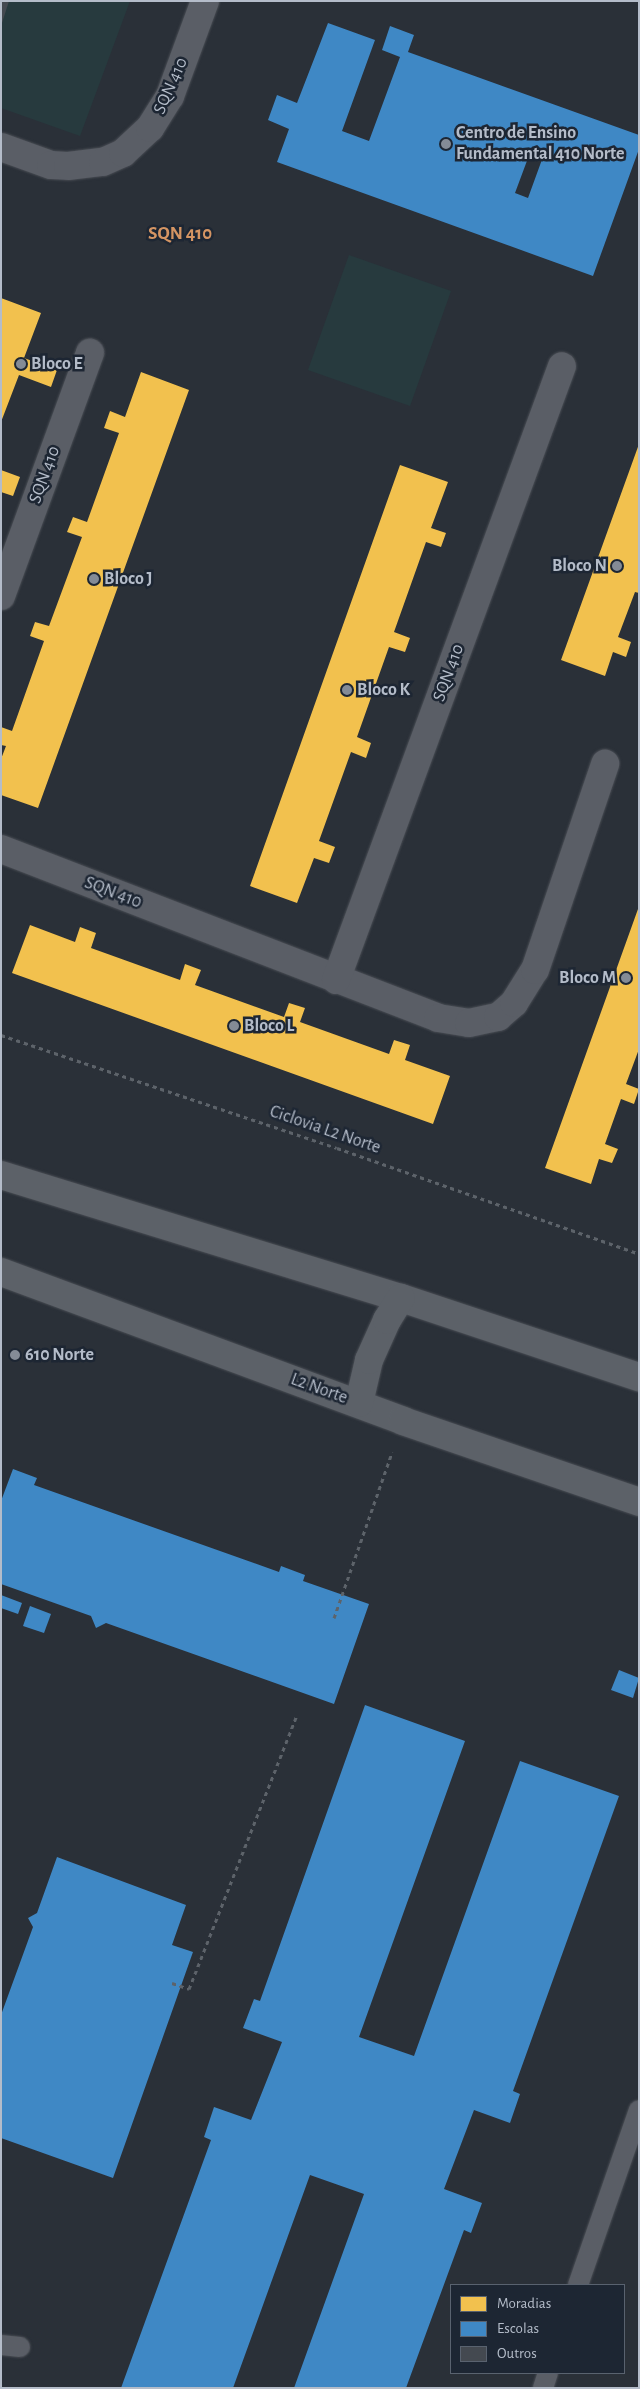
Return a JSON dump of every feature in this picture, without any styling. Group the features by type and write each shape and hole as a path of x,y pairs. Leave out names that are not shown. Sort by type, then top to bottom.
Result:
{"main road":[{"path":"1,1175 401,1298 639,1377"},
{"name":"L2 Norte","path":"1,1272 359,1403 403,1421 639,1502"},
{"path":"359,1403 369,1360 387,1320 401,1298"}],"street":[{"name":"SQN 410","path":"1,147 51,164 68,166 103,162 123,153 150,128 170,96 205,1"},
{"name":"SQN 410","path":"1,596 90,353"},
{"name":"SQN 410","path":"336,980 562,366"},
{"name":"SQN 410","path":"1,849 438,1018 469,1023 498,1017 514,1003 535,970 606,764"}],"lane":[{"path":"578,2284 639,2110"},
{"path":"543,2388 548,2374"}],"path":[{"name":"Ciclovia L2 Norte","path":"1,1035 328,1145 639,1254"},
{"path":"334,1618 403,1421"},
{"path":"172,1984 189,1989 297,1715"}],"green space":[{"path":"1,1 130,1 80,136 1,108"},
{"path":"349,255 451,291 410,406 308,370"}],"building: Moradias":[{"name":"Bloco E","path":"1,298 41,313 24,358 57,370 51,387 19,375 1,422"},
{"name":"Bloco J","path":"141,372 189,390 38,808 1,795 1,759 6,746 1,745 1,727 12,731 44,641 30,636 35,622 49,626 82,537 67,532 73,517 87,522 119,433 104,428 110,411 125,417"},
{"name":"Bloco N","path":"639,444 639,593 635,592 618,637 631,642 626,657 613,652 605,676 561,660"},
{"name":"Bloco K","path":"400,465 448,482 431,528 446,533 441,547 426,542 394,632 410,638 405,652 389,647 357,737 371,743 366,758 351,752 319,841 335,847 329,863 314,858 297,903 250,886"},
{"path":"1,470 20,477 13,496 1,492"},
{"name":"Bloco M","path":"638,909 639,1049 626,1084 639,1089 634,1104 621,1099 605,1144 618,1149 612,1163 599,1159 591,1184 545,1168"},
{"name":"Bloco L","path":"30,925 75,942 80,927 96,933 91,948 180,980 185,964 201,970 195,985 284,1017 289,1003 305,1008 300,1022 389,1054 394,1040 410,1045 405,1060 450,1076 433,1124 12,973"}],"building: Escolas":[{"name":"Centro de Ensino Fundamental 410 Norte","path":"328,23 375,40 342,131 369,141 400,57 382,50 390,26 414,35 408,52 639,135 639,149 593,276 277,162 289,129 268,120 277,95 297,103","holes":["531,150 544,154 528,198 515,193"]},
{"path":"13,1469 37,1478 34,1485 279,1572 281,1566 305,1575 303,1581 369,1604 334,1704 106,1623 96,1628 91,1616 1,1584 1,1501"},
{"path":"1,1595 22,1603 18,1614 1,1608"},
{"path":"30,1606 51,1614 44,1633 23,1626"},
{"path":"619,1670 639,1678 633,1698 611,1690"},
{"path":"365,1705 465,1741 359,2037 414,2056 520,1761 619,1796 513,2091 520,2094 510,2123 474,2110 444,2189 482,2203 471,2233 464,2230 406,2388 294,2388 364,2194 310,2175 233,2388 121,2388 211,2140 204,2137 214,2107 251,2120 282,2042 243,2028 254,1999 260,2001"},
{"path":"57,1857 186,1905 172,1945 193,1952 113,2178 1,2138 1,2015 33,1927 28,1918 37,1913"}],"building: Outros":[{"path":"1,1 9,1 2,23 1,23"}],"place":[{"name":"Centro de Ensino Fundamental 410 Norte","path":"446,144"},
{"name":"Bloco E","path":"21,364"},
{"name":"Bloco N","path":"617,566"},
{"name":"Bloco J","path":"94,579"},
{"name":"Bloco K","path":"347,690"},
{"name":"Bloco M","path":"626,978"},
{"name":"Bloco L","path":"234,1026"},
{"name":"610 Norte","path":"15,1355"}],"district":[{"name":"SQN 410","path":"180,234"}]}
